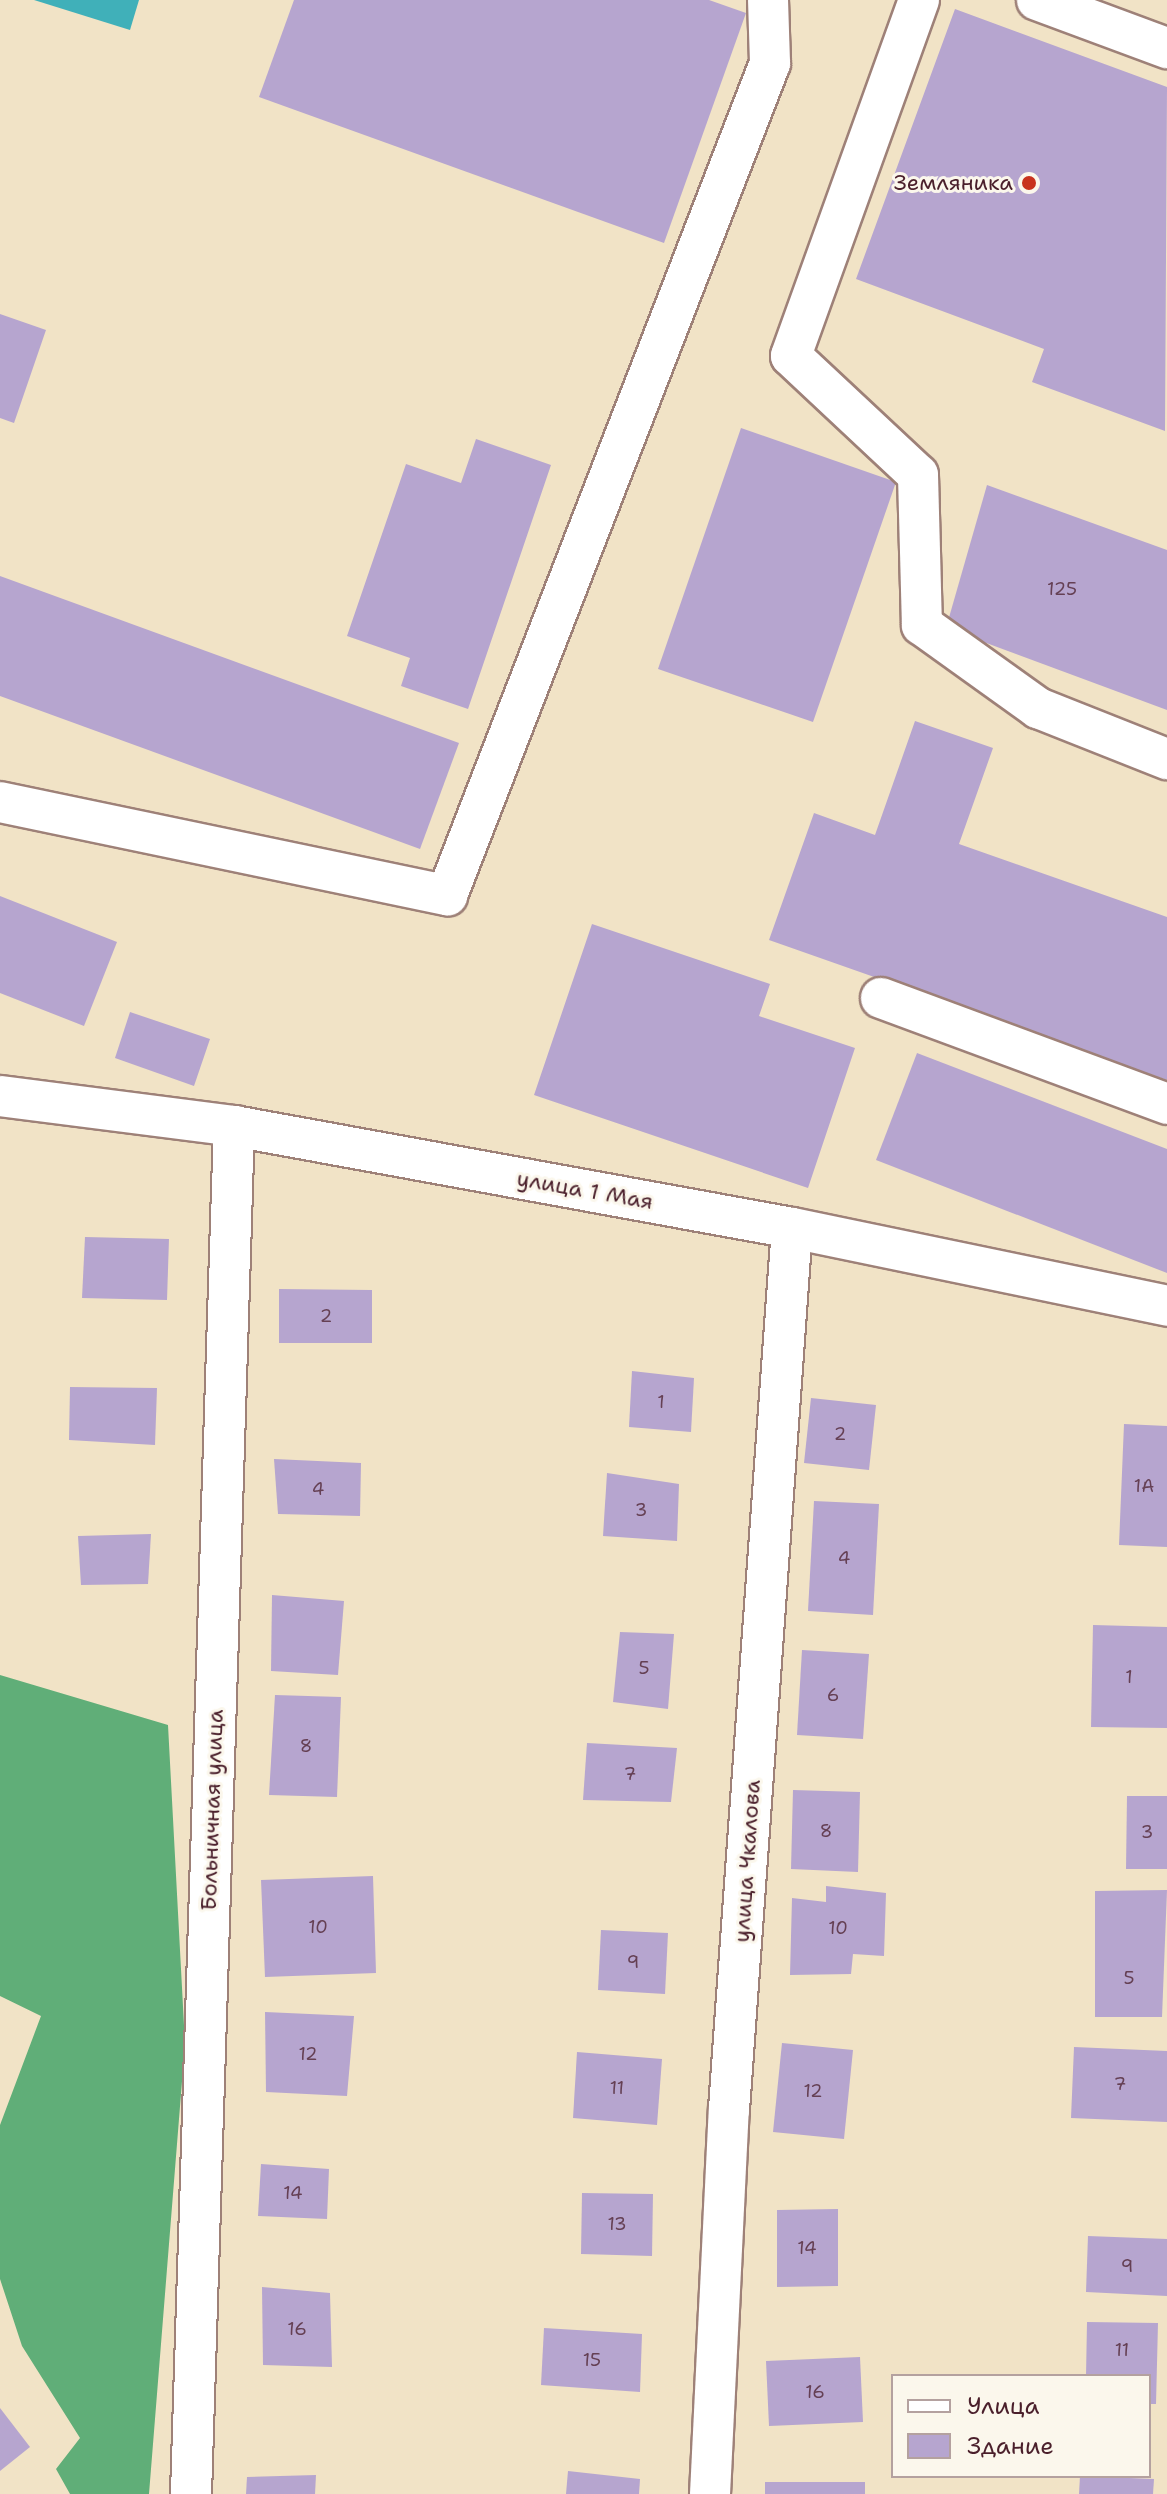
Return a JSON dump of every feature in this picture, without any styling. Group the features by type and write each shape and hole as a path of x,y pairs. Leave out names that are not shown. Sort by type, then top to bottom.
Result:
{"street":[{"path":"0,802 447,895 770,63 768,0"},
{"path":"919,0 791,356 918,475 922,625 1038,708 1167,759"},
{"path":"1037,0 1167,48"},
{"path":"881,998 1167,1104"},
{"name":"улица 1 Мая","path":"0,1096 234,1126 792,1228 1167,1306"},
{"name":"Больничная улица","path":"191,2494 234,1126"},
{"name":"улица Чкалова","path":"710,2494 729,2109 792,1228"}],"green space":[{"path":"0,1675 168,1725 185,2044 149,2494 70,2494 56,2469 80,2438 22,2346 0,2279 0,2125 41,2016 0,1996"}],"water":[{"path":"34,0 139,0 130,30"}],"building":[{"path":"294,0 709,0 746,13 664,243 259,97"},
{"name":"Земляника","path":"955,9 1167,87 1165,431 1032,382 1044,349 856,279"},
{"path":"0,314 46,330 14,423 0,418"},
{"path":"741,428 896,482 813,722 658,669"},
{"path":"476,439 551,465 468,709 401,686 410,658 347,636 406,464 461,483"},
{"path":"987,485 1167,550 1167,710 946,628"},
{"path":"0,576 459,743 420,849 0,696"},
{"path":"915,721 993,748 959,844 1167,917 1167,1080 769,940 814,813 875,835"},
{"path":"0,896 117,942 84,1026 0,993"},
{"path":"592,924 770,984 759,1016 855,1048 808,1188 534,1095"},
{"path":"130,1012 210,1039 194,1086 115,1058"},
{"path":"917,1053 1167,1149 1167,1273 876,1160"},
{"path":"85,1237 169,1239 167,1300 82,1298"},
{"path":"279,1289 372,1290 372,1343 279,1343"},
{"path":"632,1371 694,1378 691,1432 629,1427"},
{"path":"70,1387 157,1388 155,1445 69,1440"},
{"path":"811,1398 876,1405 869,1470 804,1463"},
{"path":"1124,1424 1167,1426 1167,1547 1119,1545"},
{"path":"274,1459 361,1463 360,1516 278,1514"},
{"path":"607,1473 679,1484 677,1541 603,1536"},
{"path":"814,1501 879,1504 873,1615 808,1611"},
{"path":"151,1534 148,1584 81,1585 78,1536"},
{"path":"272,1595 344,1601 338,1675 271,1671"},
{"path":"1093,1625 1167,1627 1167,1728 1091,1727"},
{"path":"620,1632 674,1634 668,1709 613,1702"},
{"path":"802,1650 869,1654 863,1739 797,1735"},
{"path":"275,1695 341,1697 337,1797 269,1795"},
{"path":"587,1743 677,1748 671,1802 583,1800"},
{"path":"793,1790 860,1792 858,1872 791,1869"},
{"path":"1127,1796 1167,1796 1167,1869 1126,1869"},
{"path":"373,1876 376,1973 265,1977 261,1880"},
{"path":"826,1886 886,1893 884,1956 853,1954 851,1974 790,1975 792,1898 826,1902"},
{"path":"1167,1890 1162,2017 1095,2017 1095,1891"},
{"path":"601,1930 668,1933 665,1994 598,1990"},
{"path":"265,2012 354,2016 347,2096 266,2092"},
{"path":"782,2043 853,2050 844,2139 773,2132"},
{"path":"1074,2047 1167,2051 1167,2122 1071,2118"},
{"path":"577,2052 662,2059 657,2125 573,2118"},
{"path":"261,2164 329,2169 327,2219 258,2216"},
{"path":"582,2193 653,2194 652,2256 581,2254"},
{"path":"838,2209 838,2286 777,2287 777,2210"},
{"path":"1088,2236 1167,2239 1167,2296 1086,2292"},
{"path":"262,2287 330,2293 332,2367 263,2365"},
{"path":"1087,2322 1158,2323 1156,2404 1151,2404 1151,2374 1086,2374"},
{"path":"544,2328 642,2334 640,2392 541,2385"},
{"path":"860,2357 863,2422 769,2426 766,2361"},
{"path":"0,2408 30,2447 0,2471"},
{"path":"568,2471 640,2479 639,2494 566,2494"},
{"path":"316,2475 315,2494 246,2494 247,2477"},
{"path":"1080,2478 1154,2479 1153,2494 1079,2494"},
{"path":"765,2482 865,2482 865,2494 765,2494"}],"place":[{"name":"Земляника","path":"1029,183"}]}
